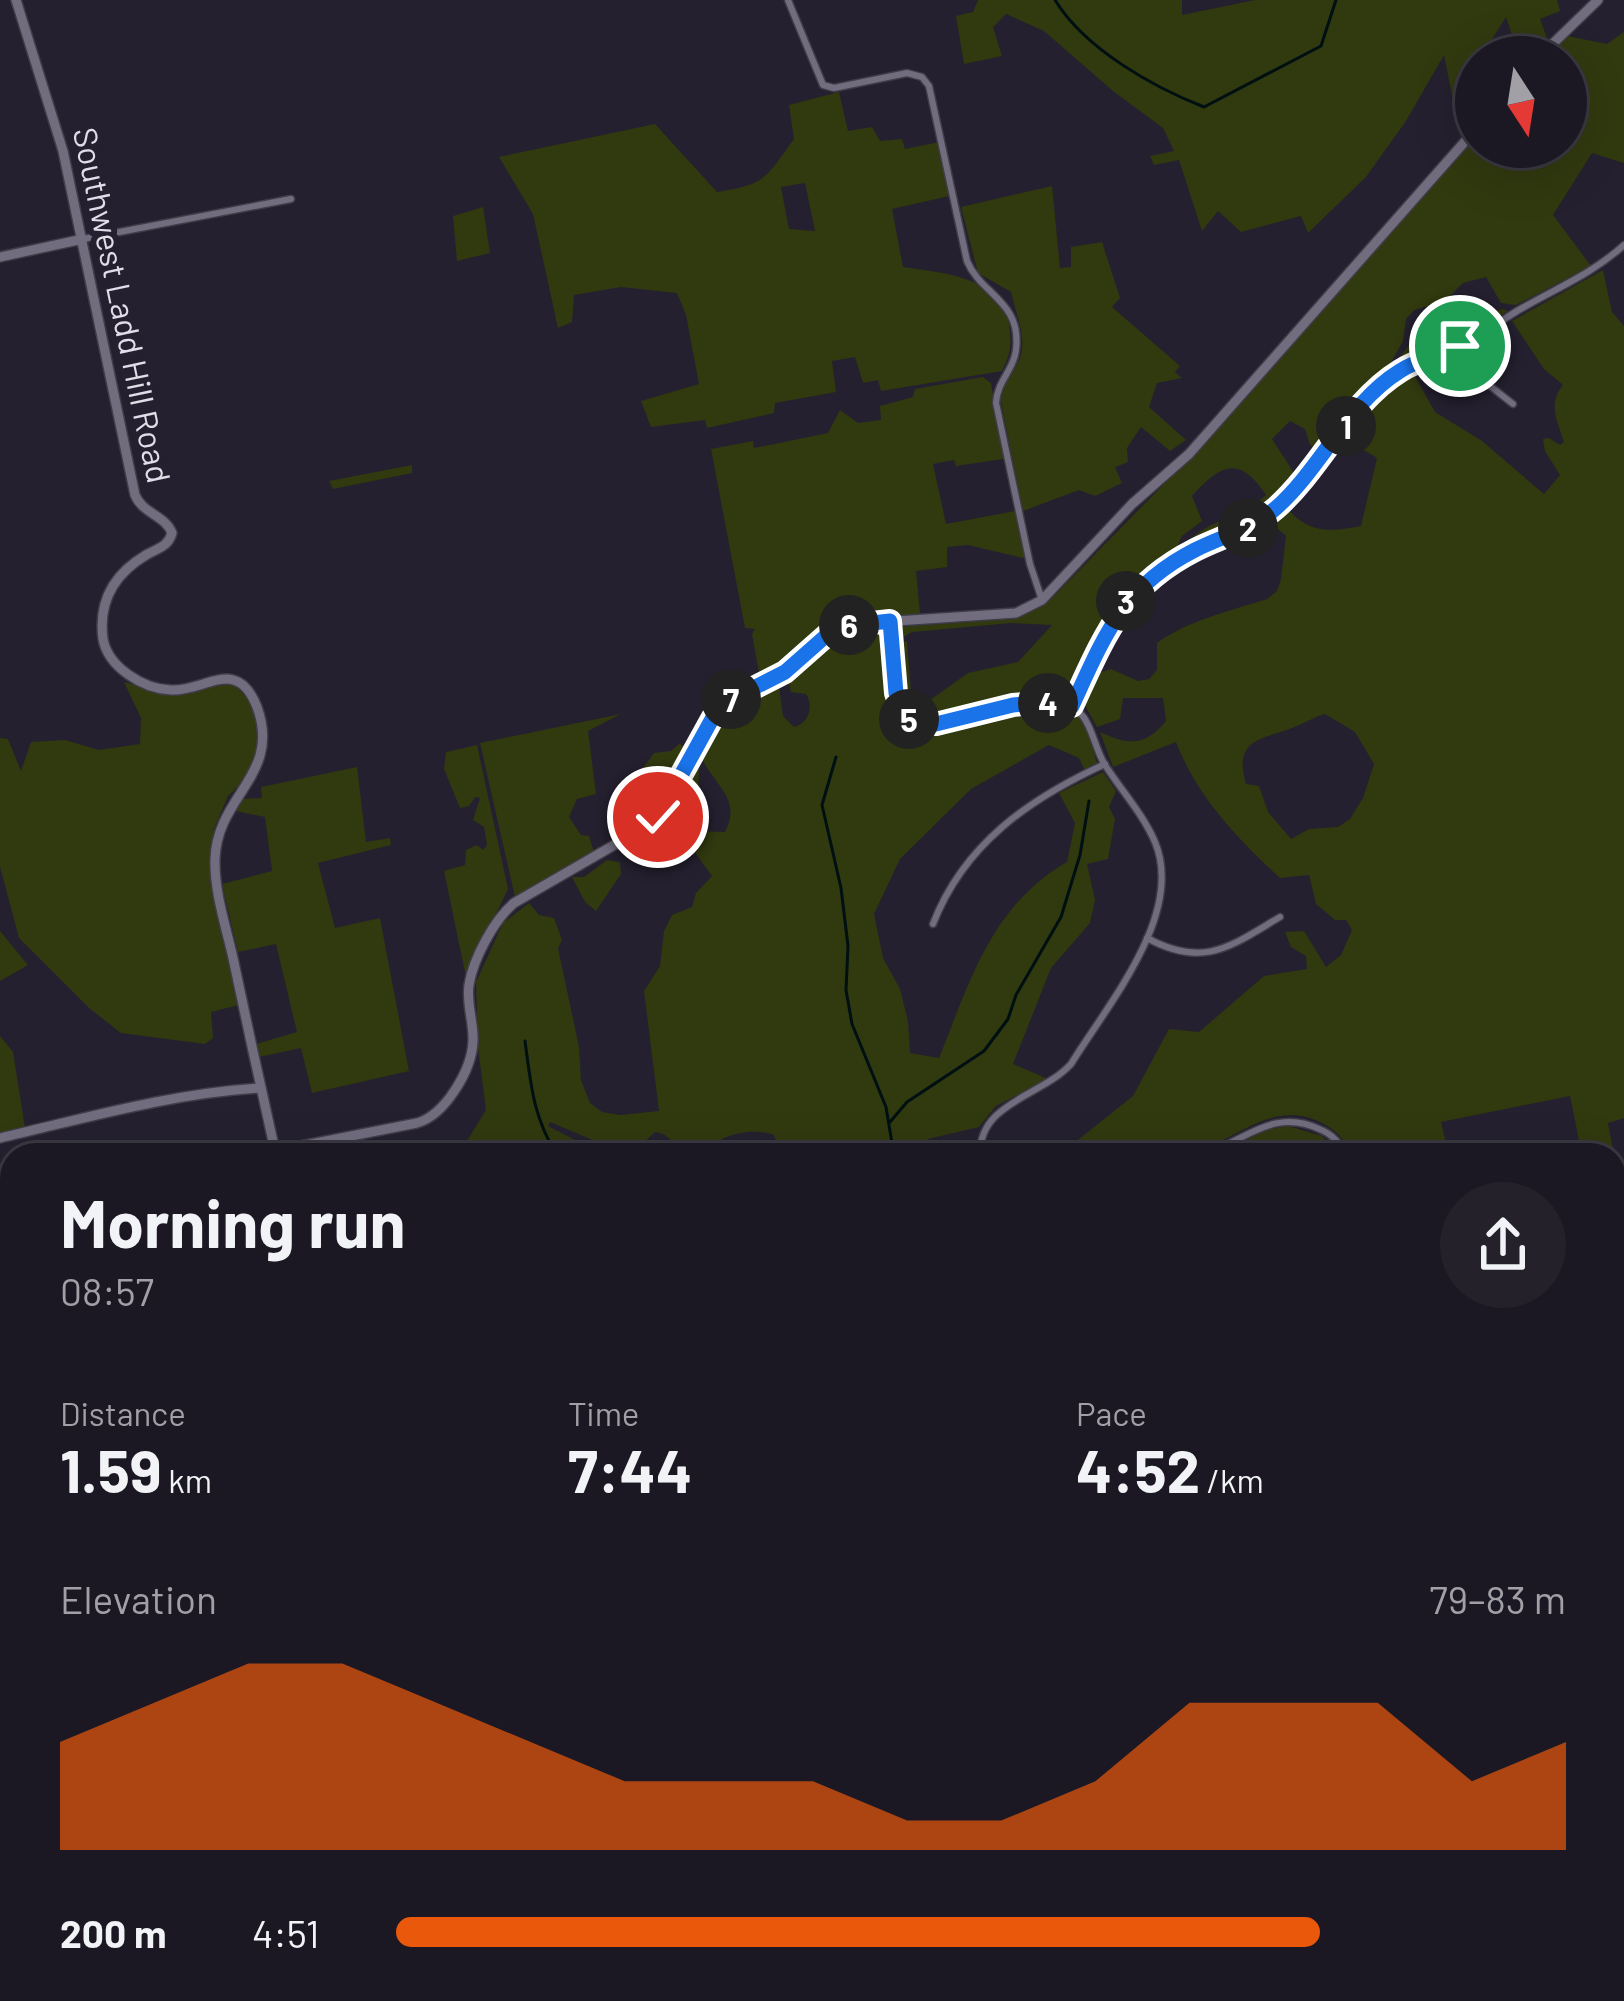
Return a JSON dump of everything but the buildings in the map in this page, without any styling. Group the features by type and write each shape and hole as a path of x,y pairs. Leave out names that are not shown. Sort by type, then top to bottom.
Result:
{"street":[{"name":"Southwest Ladd Hill Road","path":"16,0 61,141 135,495 142,508 167,524 172,533 168,544 129,568 110,589 102,611 106,650 118,668 166,690 219,679 236,681 251,695 262,726 260,763 225,813 215,862 274,1143"},
{"path":"788,0 823,85 834,88 907,74 922,77 929,86 967,261 971,272 998,295 1015,328 1015,359 999,383 996,403 1042,600"},
{"path":"1561,36 1598,0"},
{"path":"323,1143 417,1123 439,1113 470,1057 469,985 505,911 654,822 722,705 785,672 836,627 1016,613 1042,600 1132,504 1190,454 1455,153"},
{"path":"0,257 292,199"},
{"path":"1072,706 1111,621 1144,584 1185,555 1244,530 1273,511 1316,467 1381,386 1408,366 1460,346 1578,281 1624,245"},
{"path":"1615,253 1624,261"},
{"path":"1460,346 1485,382 1513,404"},
{"path":"890,621 896,693 903,713 915,723 936,724 1013,705 1072,706 1090,724 1105,764 1160,857 1161,904 1147,938 1071,1064 1054,1082 996,1112 982,1143"},
{"path":"933,925 955,876 989,837 1052,790 1105,764"},
{"path":"1147,938 1182,953 1213,953 1280,916"},
{"path":"0,1138 194,1094 261,1088"},
{"path":"1226,1143 1258,1127 1289,1120 1329,1133 1336,1143"}],"green space":[{"path":"978,0 1182,0 1182,15 1255,0 1557,0 1560,11 1540,19 1546,36 1512,36 1506,17 1494,36 1455,36 1453,100 1444,55 1366,177 1308,233 1301,216 1241,232 1218,211 1202,231 1179,160 1154,165 1150,156 1174,151 1163,128 1044,31 1006,14 993,27 1002,56 964,64 956,16 973,12"},
{"path":"1624,32 1624,163 1592,153 1587,161 1587,40 1607,44"},
{"path":"839,92 848,131 872,127 880,141 902,139 905,149 939,142 949,196 892,209 903,267 968,280 995,296 1009,324 1005,365 1002,371 881,391 878,380 863,383 855,357 832,361 836,392 775,403 774,413 707,428 705,420 651,427 641,401 699,384 677,293 621,287 574,295 572,322 558,328 533,214 499,157 655,124 717,192 755,182 777,163 794,139 789,105","holes":["805,183 815,231 789,229 781,187"]},
{"path":"1455,159 1455,168 1583,168 1553,215 1591,266 1516,305 1501,303 1486,277 1463,283 1447,299 1447,306 1462,323 1508,311 1465,338 1406,361 1387,374 1408,346 1448,329 1435,304 1414,310 1381,380 1320,452 1310,445 1305,429 1290,421 1272,439 1298,479 1256,515 1179,554 1197,534 1266,495 1238,469 1212,477 1192,496 1202,521 1182,536 1172,558 1131,588 1113,608 1068,699 1010,700 926,720 909,708 902,689 898,645 907,641 911,691 926,703 968,673 1018,662 1052,625 1011,623 912,632 898,640 897,627 1013,619 1045,605 1222,425"},
{"path":"1052,186 1060,268 1071,267 1071,247 1102,242 1120,298 1112,307 1180,366 1175,372 1182,378 1157,383 1149,407 1186,440 1170,451 1141,427 1127,448 1128,462 1115,467 1122,483 1095,496 1079,490 1023,511 1000,397 1019,361 1020,327 1011,292 978,273 961,207"},
{"path":"483,207 490,253 457,261 453,216"},
{"path":"1603,270 1612,312 1624,326 1624,1118 1608,1123 1612,1143 1580,1143 1570,1096 1441,1122 1446,1143 1345,1143 1320,1122 1283,1116 1215,1143 1074,1143 1133,1096 1169,1029 1199,1032 1264,976 1307,969 1306,956 1291,947 1285,932 1304,931 1326,967 1341,955 1352,930 1346,920 1335,920 1316,904 1309,875 1280,878 1234,832 1195,781 1176,742 1113,767 1100,732 1128,741 1151,736 1166,721 1163,698 1123,698 1120,719 1097,727 1082,700 1092,675 1111,669 1138,681 1149,679 1157,670 1157,643 1196,622 1267,599 1277,591 1286,536 1270,522 1286,507 1320,529 1361,526 1377,458 1344,438 1389,387 1412,371 1435,412 1482,441 1544,494 1560,475 1543,439 1564,442 1555,406 1563,385 1544,369 1512,321","holes":["1325,714 1355,732 1374,764 1350,819 1338,827 1309,829 1291,839 1268,812 1259,786 1246,784 1243,768 1254,742"]},
{"path":"983,377 991,383 1003,459 956,466 954,460 933,464 946,524 1015,511 1027,559 968,545 947,547 947,567 916,571 920,614 836,626 761,684 755,629 745,628 711,449 753,441 754,448 828,433 840,410 858,423 881,420 880,406 913,397 915,389"},
{"path":"412,465 412,473 333,489 329,481"},
{"path":"886,627 892,702 911,725 931,729 1038,706 1061,708 1083,723 1097,763 1084,769 1079,758 1049,745 971,789 900,859 874,914 883,958 900,989 910,1053 939,1058 973,974 1001,923 1019,900 1067,862 1075,823 1059,793 1103,772 1116,791 1109,807 1115,819 1108,859 1087,864 1095,900 1090,923 1051,968 1013,1064 1048,1079 996,1106 979,1127 928,1139 929,1143 777,1143 774,1135 756,1132 716,1143 675,1143 655,1132 643,1143 600,1143 550,1122 548,1126 581,1143 467,1143 486,1110 476,982 503,923 529,903 539,915 554,918 562,940 558,948 579,1047 581,1080 590,1103 602,1112 620,1115 659,1111 644,991 660,966 664,931 672,915 692,907 696,893 712,876 666,813 689,774 699,769 697,831 725,832 730,820 728,800 701,756 714,727 738,704 779,687 783,716 794,727 799,725 809,714 810,704 806,694 791,692 788,676 832,642"},
{"path":"124,682 172,694 234,685 247,697 262,738 249,776 228,796 214,829 211,864 239,1005 211,1012 213,1038 205,1044 121,1033 89,1008 19,938 0,867 0,738 8,739 21,771 31,742 65,740 99,750 140,744 141,718"},
{"path":"621,714 588,731 596,794 577,799 569,817 581,835 589,836 594,852 515,897 480,743"},
{"path":"679,744 687,747 673,775 667,777 661,796 653,797 641,787 643,768 654,753 671,751"},
{"path":"477,745 508,889 466,977 444,871 465,865 466,850 477,845 483,850 487,845 484,827 473,820 480,798 460,808 444,769 446,752"},
{"path":"357,767 366,842 390,838 391,845 318,863 335,928 380,918 409,1071 312,1093 301,1048 259,1057 256,1044 297,1032 276,944 238,952 222,884 272,871 265,817 236,811 241,799 262,798 261,787"},
{"path":"607,860 620,862 621,874 596,911 585,902 572,877 584,877"},
{"path":"0,931 28,965 0,981"},
{"path":"0,1036 13,1052 25,1128 0,1133"},
{"path":"1288,1126 1322,1136 1329,1143 1241,1143 1265,1130"}],"waterway":[{"path":"1055,0 1102,50 1163,89 1204,107 1321,46 1336,0"},
{"path":"836,757 822,805 841,888 848,946 846,990 852,1024 886,1107 892,1143"},
{"path":"890,1122 907,1102 984,1051 1008,1019 1016,995 1061,917 1080,855 1089,801"},
{"path":"525,1041 531,1086 550,1143"}],"route":[{"path":"658,817 717,710 785,672 836,627 890,621 896,693 903,713 915,723 936,724 1013,705 1072,706 1111,621 1144,584 1185,555 1244,530 1273,511 1316,467 1381,386 1408,366 1460,346"}]}
